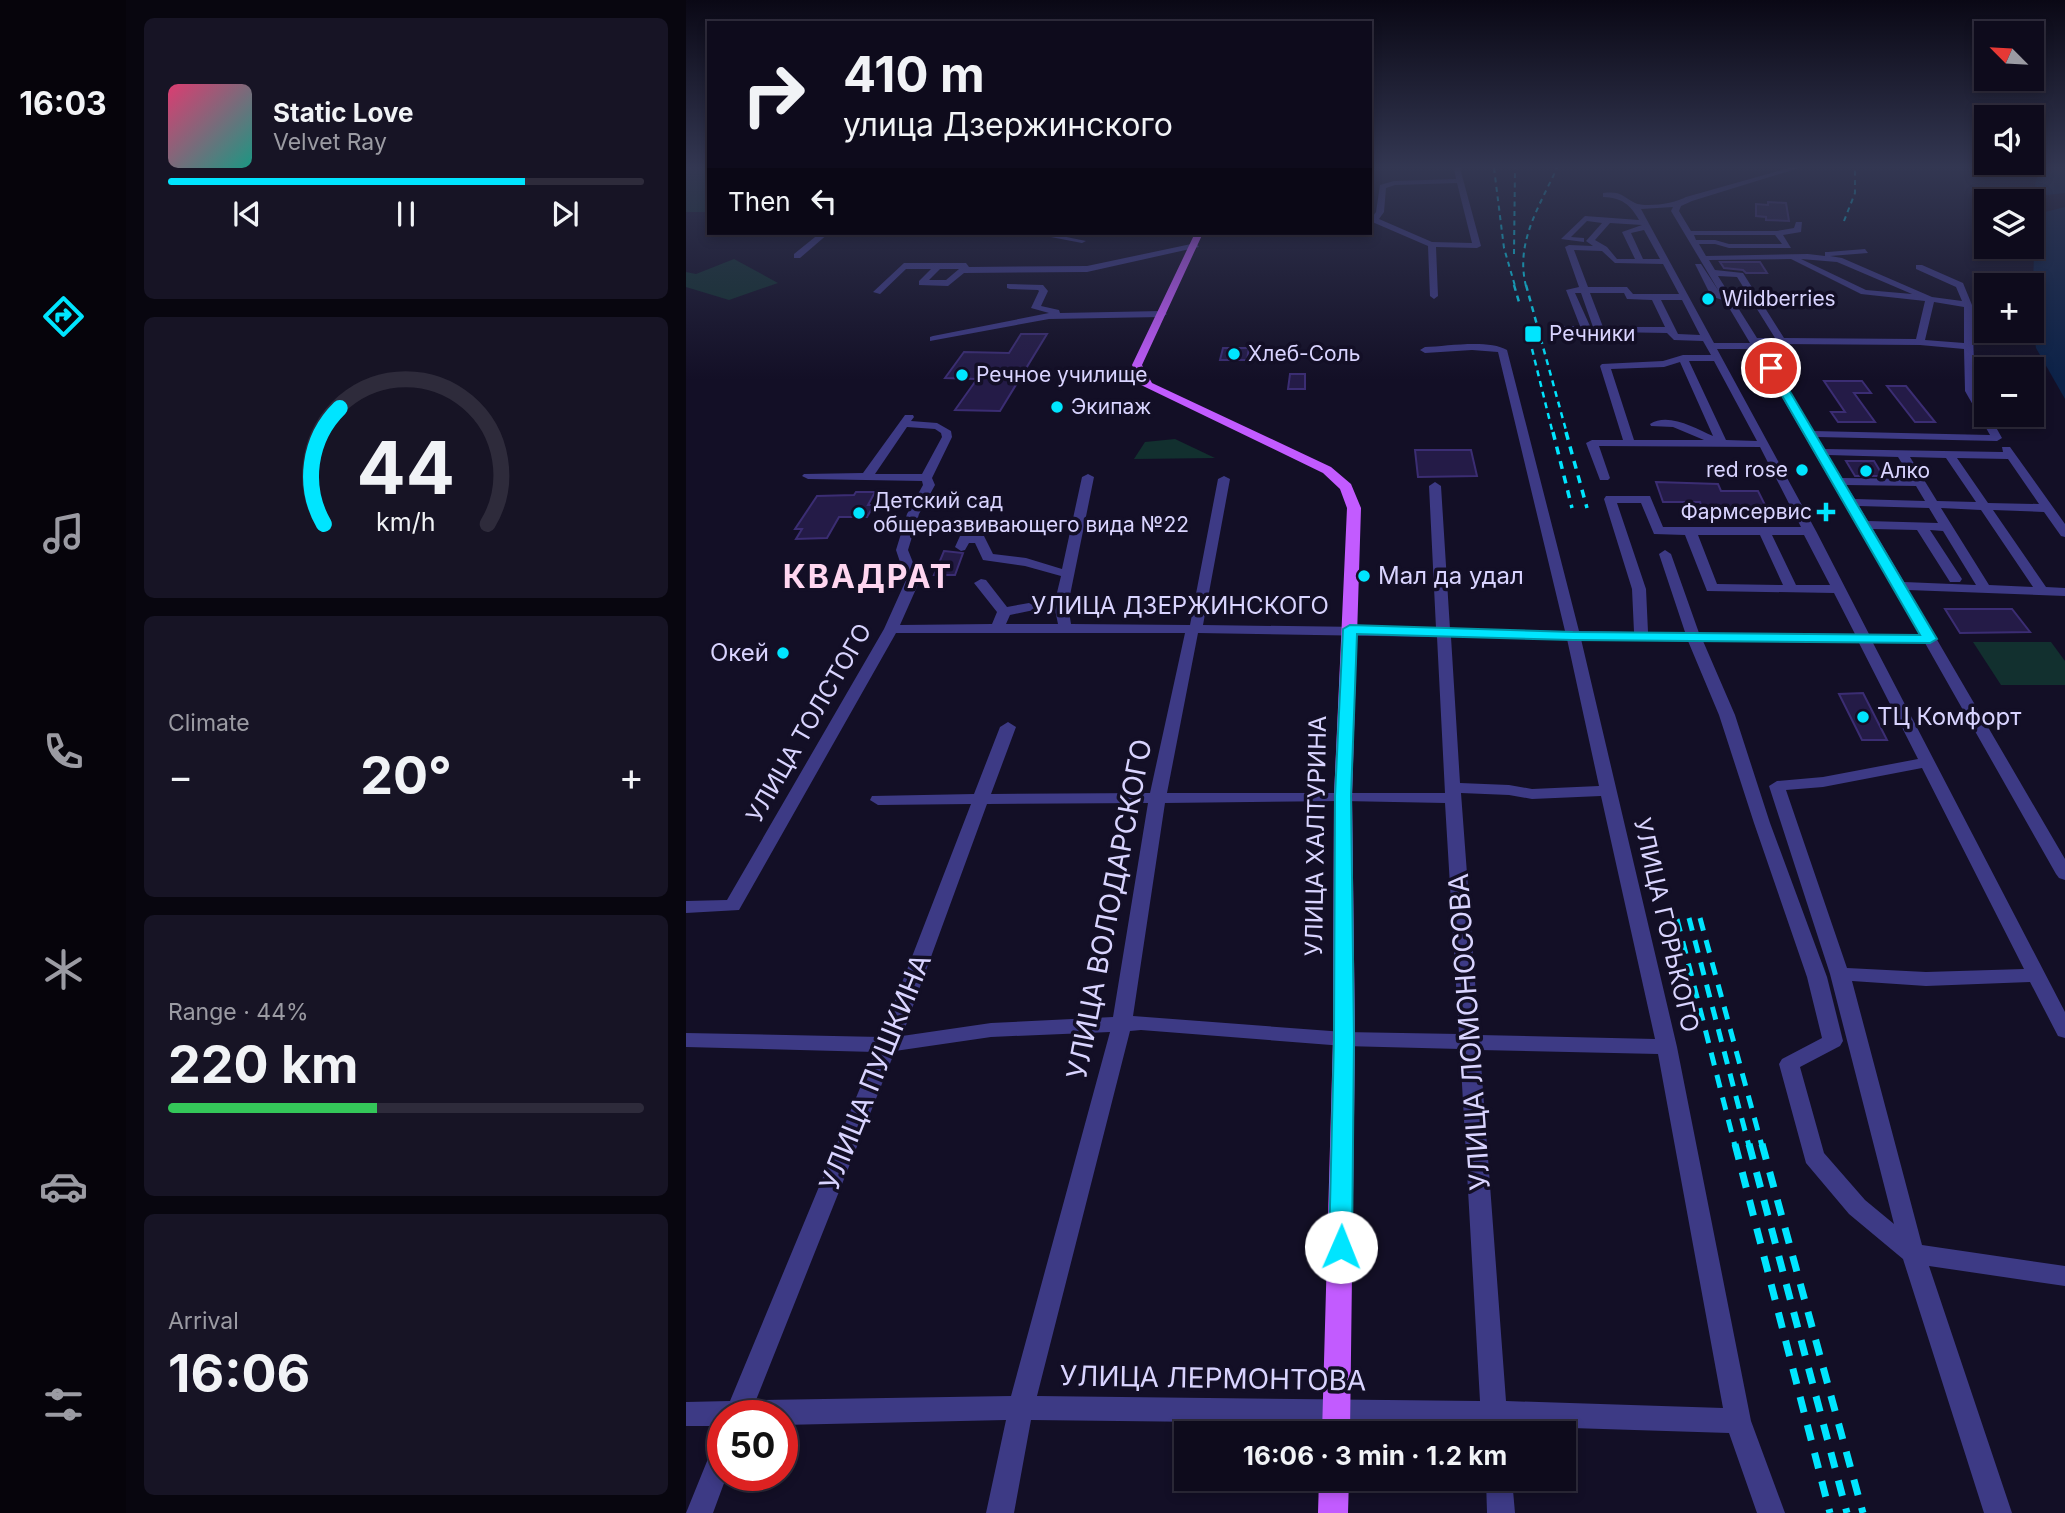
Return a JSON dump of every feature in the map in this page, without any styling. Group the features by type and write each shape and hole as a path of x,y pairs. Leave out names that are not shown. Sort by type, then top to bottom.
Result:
{"main road":[{"path":"1162,314 1198,239"},
{"name":"УЛИЦА ХАЛТУРИНА","path":"1162,314 1138,365 1147,385 1327,470 1346,487 1354,508 1343,796 1344,1039 1336,1421"},
{"path":"1333,1513 1334,1491"}],"street":[{"path":"797,256 818,239"},
{"path":"1418,239 1431,244 1477,246 1475,239"},
{"path":"1565,239 1590,241 1604,249 1615,261 1619,271"},
{"path":"1629,239 1640,261"},
{"path":"1653,239 1765,444 2065,1031"},
{"path":"1692,239 1822,452 2065,874"},
{"path":"1694,242 1715,242 1729,246 1788,246 1782,239"},
{"path":"1431,244 1434,296"},
{"path":"962,270 1088,265 1196,245"},
{"path":"1598,329 1569,247 1604,249"},
{"path":"1710,266 1865,251"},
{"path":"1808,256 1839,260 1930,299"},
{"path":"1792,258 1864,292 1968,304"},
{"path":"1615,261 1666,262"},
{"path":"877,292 901,268 938,266 966,266 948,284 922,283 938,266"},
{"path":"1710,266 1740,275 1781,341"},
{"path":"1919,267 1960,285 1968,304 1970,391 1997,438 2065,533"},
{"path":"1586,329 1570,290 1625,285 1630,297 1684,297"},
{"path":"1010,286 1040,287 1044,291 1036,308 1070,315"},
{"path":"1655,297 1674,337 1708,342 1757,344 1781,341 1920,342 1968,346"},
{"path":"1920,342 1930,299"},
{"path":"933,339 1009,322 1070,315 1162,314"},
{"path":"1556,329 1671,330"},
{"name":"УЛИЦА ГОРЬКОГО","path":"1426,350 1459,347 1502,350 1573,636 1667,1047 1738,1421 1771,1513"},
{"path":"1630,443 1605,366 1664,364 1683,358 1717,358"},
{"path":"1683,358 1722,444"},
{"name":"УЛИЦА ТОЛСТОГО","path":"686,907 733,906 891,629 914,580 902,550 913,514 929,485 926,478 947,437 946,431 908,419 866,478"},
{"path":"1655,424 1675,424 1722,444"},
{"path":"1810,434 1997,438"},
{"path":"1604,478 1592,443 1765,444"},
{"path":"1822,452 2012,456"},
{"path":"1902,454 1985,589"},
{"path":"1949,454 2042,591"},
{"path":"808,477 926,478"},
{"path":"1065,627 1061,604 1088,477"},
{"name":"УЛИЦА ВОЛОДАРСКОГО","path":"1000,1513 1021,1408 1122,1024 1157,800 1192,631 1196,628 1224,479"},
{"path":"1839,481 1921,483"},
{"name":"УЛИЦА ЛОМОНОСОВА","path":"1435,486 1452,793 1495,1421"},
{"path":"1641,635 1639,589 1610,499 1646,499 1658,531 1810,531"},
{"path":"1851,502 2047,508"},
{"path":"1864,525 1948,527"},
{"path":"1921,526 1955,579"},
{"path":"1690,531 1712,588 1840,589"},
{"path":"1764,531 1791,588"},
{"path":"961,547 964,539 980,539 988,557 1026,562 1067,574"},
{"path":"1665,554 1693,635 1727,715 1762,823 1817,976 1833,1041 1789,1064 1814,1157 1857,1207 1913,1253 2065,1276"},
{"path":"981,583 1004,612"},
{"path":"1900,586 2065,592"},
{"path":"1004,612 1028,607"},
{"path":"997,628 1004,612"},
{"name":"УЛИЦА ДЗЕРЖИНСКОГО","path":"891,629 1350,629 1573,636 1930,639"},
{"name":"УЛИЦА ПУШКИНА","path":"744,1400 888,1045 1009,727"},
{"path":"1929,762 1824,782 1777,786 1840,974 1913,1253 1998,1513"},
{"path":"878,800 1157,800 1509,790 1532,794 1609,791"},
{"path":"1840,974 1926,979 2035,975"},
{"path":"686,1040 888,1045 991,1030 1141,1023 1344,1039 1667,1047"},
{"name":"УЛИЦА ЛЕРМОНТОВА","path":"798,1413 1021,1408 1314,1421"},
{"name":"УЛИЦА ЛЕРМОНТОВА","path":"686,1414 707,1414"},
{"name":"УЛИЦА ЛЕРМОНТОВА","path":"1576,1422 1738,1421"},
{"path":"699,1513 708,1491"},
{"path":"1500,1491 1501,1513"}],"green space":[{"path":"734,259 778,283 729,300 686,287 686,272 696,274"},
{"path":"1175,439 1215,458 1134,459 1145,442"},
{"path":"1973,642 2051,642 2065,661 2065,685 2001,685"}],"water":[{"path":"2044,239 2065,239 2065,399 2044,362 2044,357 2041,357 2036,348 2035,343 2044,343 2044,273 2033,273 2034,259 2044,259"}],"building":[{"path":"1720,262 1760,262 1767,273 1746,273 1743,270 1724,268"},
{"name":"Речное училище","path":"1021,334 1047,334 1000,411 955,410 977,379 945,378 964,352 1009,353"},
{"name":"Хлеб-Соль","path":"1223,348 1249,348 1247,360 1220,360"},
{"path":"1290,374 1305,374 1305,389 1288,389"},
{"path":"1824,381 1862,381 1871,393 1854,393 1875,422 1838,422 1831,412 1845,412"},
{"path":"1887,386 1906,386 1935,422 1915,422"},
{"path":"1415,450 1471,450 1477,476 1418,477"},
{"name":"Алко","path":"1846,461 1874,461 1883,476 1855,476"},
{"path":"1656,482 1718,484 1721,491 1758,491 1767,509 1703,510 1700,502 1663,502"},
{"name":"Детский сад общеразвивающего вида №22","path":"856,492 875,492 868,505 874,505 867,517 839,517 827,538 796,539 802,529 795,529 817,496 854,495"},
{"path":"944,551 963,553 955,575 934,575"},
{"path":"1945,609 2012,609 2030,632 1960,633"},
{"name":"ТЦ Комфорт","path":"1863,693 1887,740 1862,740 1839,694"}],"railway":[{"path":"1503,239 1515,286"},
{"path":"1514,239 1514,254"},
{"path":"1526,239 1523,270 1526,286"},
{"path":"1514,285 1519,302"},
{"path":"1526,285 1567,434"},
{"path":"1532,349 1553,434"},
{"path":"1553,432 1572,508"},
{"path":"1566,432 1587,508"},
{"path":"1689,918 1749,1146"},
{"path":"1700,918 1762,1146"},
{"path":"1677,919 1735,1146"},
{"path":"1735,1144 1830,1513"},
{"path":"1749,1144 1847,1513"},
{"path":"1762,1144 1863,1513"}],"place":[{"name":"Wildberries","path":"1708,299"},
{"name":"Речники","path":"1533,334"},
{"name":"Хлеб-Соль","path":"1234,354"},
{"name":"Речное училище","path":"962,375"},
{"name":"Экипаж","path":"1057,407"},
{"name":"red rose","path":"1802,470"},
{"name":"Алко","path":"1866,471"},
{"name":"Фармсервис","path":"1826,512"},
{"name":"Детский сад общеразвивающего вида №22","path":"859,513"},
{"name":"Мал да удал","path":"1364,576"},
{"name":"Окей","path":"783,653"},
{"name":"ТЦ Комфорт","path":"1863,717"}],"district":[{"name":"КВАДРАТ","path":"868,577"}],"route":[{"path":"1341,1247 1343,796 1350,629 1573,636 1930,639 1771,368"}]}
